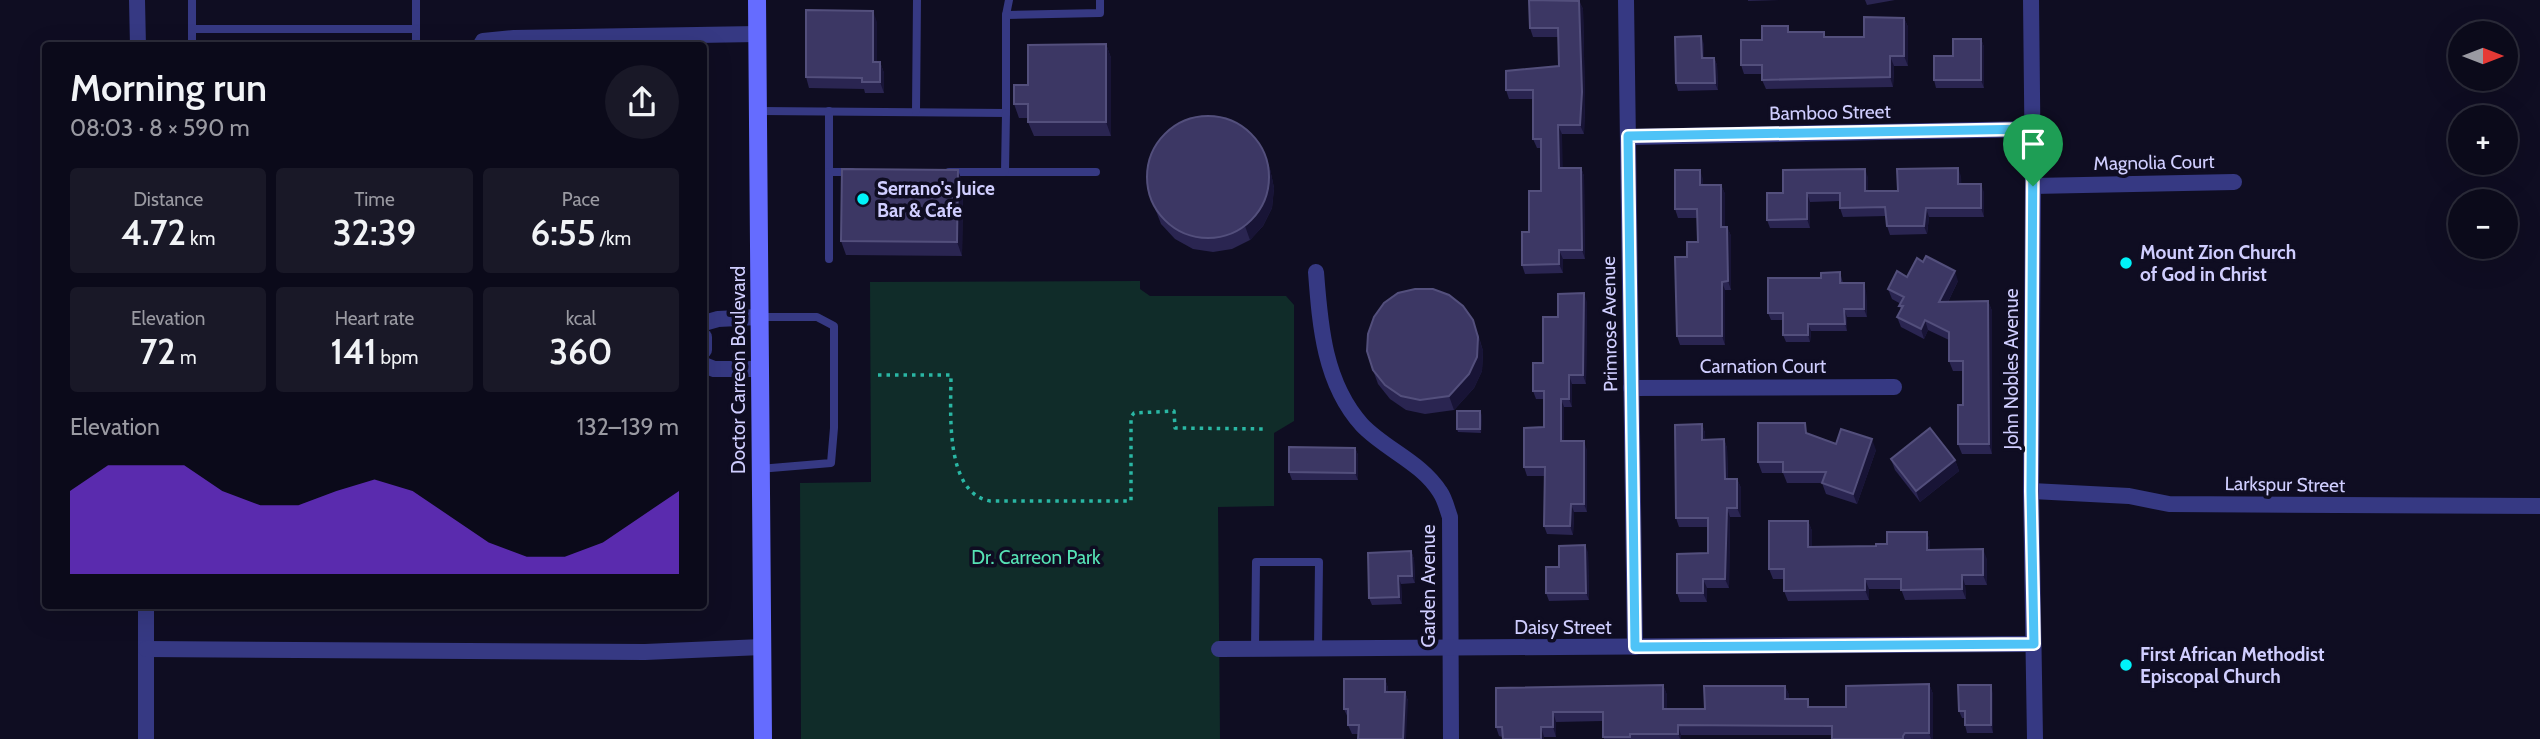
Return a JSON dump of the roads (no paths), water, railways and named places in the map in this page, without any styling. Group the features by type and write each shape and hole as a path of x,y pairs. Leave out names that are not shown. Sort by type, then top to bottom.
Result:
{"main road":[{"name":"Doctor Carreon Boulevard","path":"757,0 763,739"}],"street":[{"path":"137,0 138,42"},
{"name":"Primrose Avenue","path":"1626,0 1635,647"},
{"name":"John Nobles Avenue","path":"2031,0 2031,491 2035,739"},
{"path":"482,42 514,38 757,34"},
{"name":"Bamboo Street","path":"1628,136 2033,129"},
{"name":"Magnolia Court","path":"2033,186 2234,182"},
{"name":"Garden Avenue","path":"1316,272 1320,321 1329,365 1341,398 1362,425 1390,449 1424,471 1441,493 1450,517 1451,739"},
{"path":"707,322 758,317"},
{"path":"707,366 714,369 759,369"},
{"name":"Carnation Court","path":"1631,388 1895,387"},
{"name":"Larkspur Street","path":"2031,491 2129,496 2169,504 2540,506"},
{"path":"146,609 146,739"},
{"name":"Daisy Street","path":"1219,649 2034,644"},
{"path":"146,649 645,652 762,648"}],"lane":[{"path":"192,0 192,42"},
{"path":"416,0 416,42"},
{"path":"916,111 917,0"},
{"path":"1005,172 1006,15 1009,0"},
{"path":"1006,15 1100,13 1100,0"},
{"path":"192,29 416,29"},
{"path":"758,111 1006,113"},
{"path":"829,111 829,259"},
{"path":"829,172 856,172"},
{"path":"937,172 1096,172"},
{"path":"758,317 817,317 834,326 834,428 831,463 760,469"},
{"path":"1255,649 1256,562 1319,562 1318,649"}],"place":[{"name":"Serrano's Juice Bar & Cafe","path":"863,199"},
{"name":"Mount Zion Church of God in Christ","path":"2126,263"},
{"name":"First African Methodist Episcopal Church","path":"2126,665"}],"park label":[{"name":"Dr. Carreon Park","path":"1036,557"}]}
